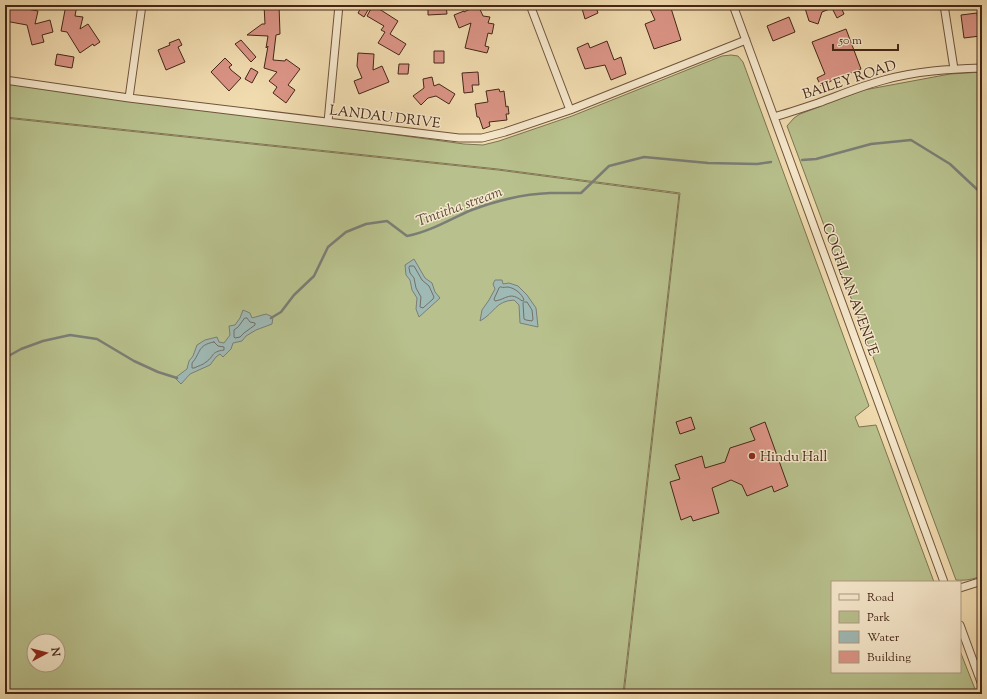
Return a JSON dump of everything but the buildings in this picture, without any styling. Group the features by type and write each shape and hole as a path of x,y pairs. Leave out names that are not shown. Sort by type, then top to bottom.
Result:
{"street":[{"path":"129,98 142,5"},
{"path":"328,122 339,5"},
{"path":"530,5 570,110"},
{"name":"COGHLAN AVENUE","path":"733,5 944,581"},
{"path":"944,5 954,69"},
{"name":"LANDAU DRIVE","path":"5,80 129,98 459,138 482,138 505,132 570,110 746,40"},
{"name":"BAILEY ROAD","path":"774,118 886,79 909,74 954,69 982,68"},
{"path":"961,588 982,581"},
{"path":"961,628 982,685"}],"green space":[{"path":"722,56 738,56 743,62 869,406 855,417 859,427 876,425 934,581 831,581 831,673 961,673 961,654 977,694 624,694 680,193 498,169 5,117 5,82 464,144 483,145 572,116"},
{"path":"982,72 982,576 969,580 956,580 787,126 800,114 864,90 950,74"},
{"path":"5,118 498,170 679,194 623,694 5,694"}],"water":[{"path":"414,259 425,278 432,283 435,292 440,298 419,317 416,309 417,298 412,290 410,280 406,275 405,265"},
{"path":"495,280 502,280 503,284 509,283 518,286 527,295 536,308 538,327 520,323 519,305 514,300 499,305 480,321 482,310 495,289 493,284"},
{"path":"243,310 250,313 252,318 266,314 273,317 272,324 256,330 246,336 242,341 233,343 231,349 223,357 220,354 210,365 190,374 181,384 175,378 187,369 189,361 193,356 197,345 205,340 217,337 219,342 224,343 230,335 229,326 235,325"}],"waterway":[{"path":"802,160 816,159 871,144 911,140 950,164 982,194"},
{"name":"Tintitha stream","path":"271,318 281,312 294,295 314,276 328,247 346,232 366,224 387,221 407,236 431,229 469,211 509,199 550,193 581,193 609,166 644,157 708,163 757,164 771,162"},
{"name":"Tintitha stream","path":"5,358 21,349 43,341 70,335 97,339 134,361 158,372 177,378"}],"place":[{"name":"Hindu Hall","path":"752,456"}]}
